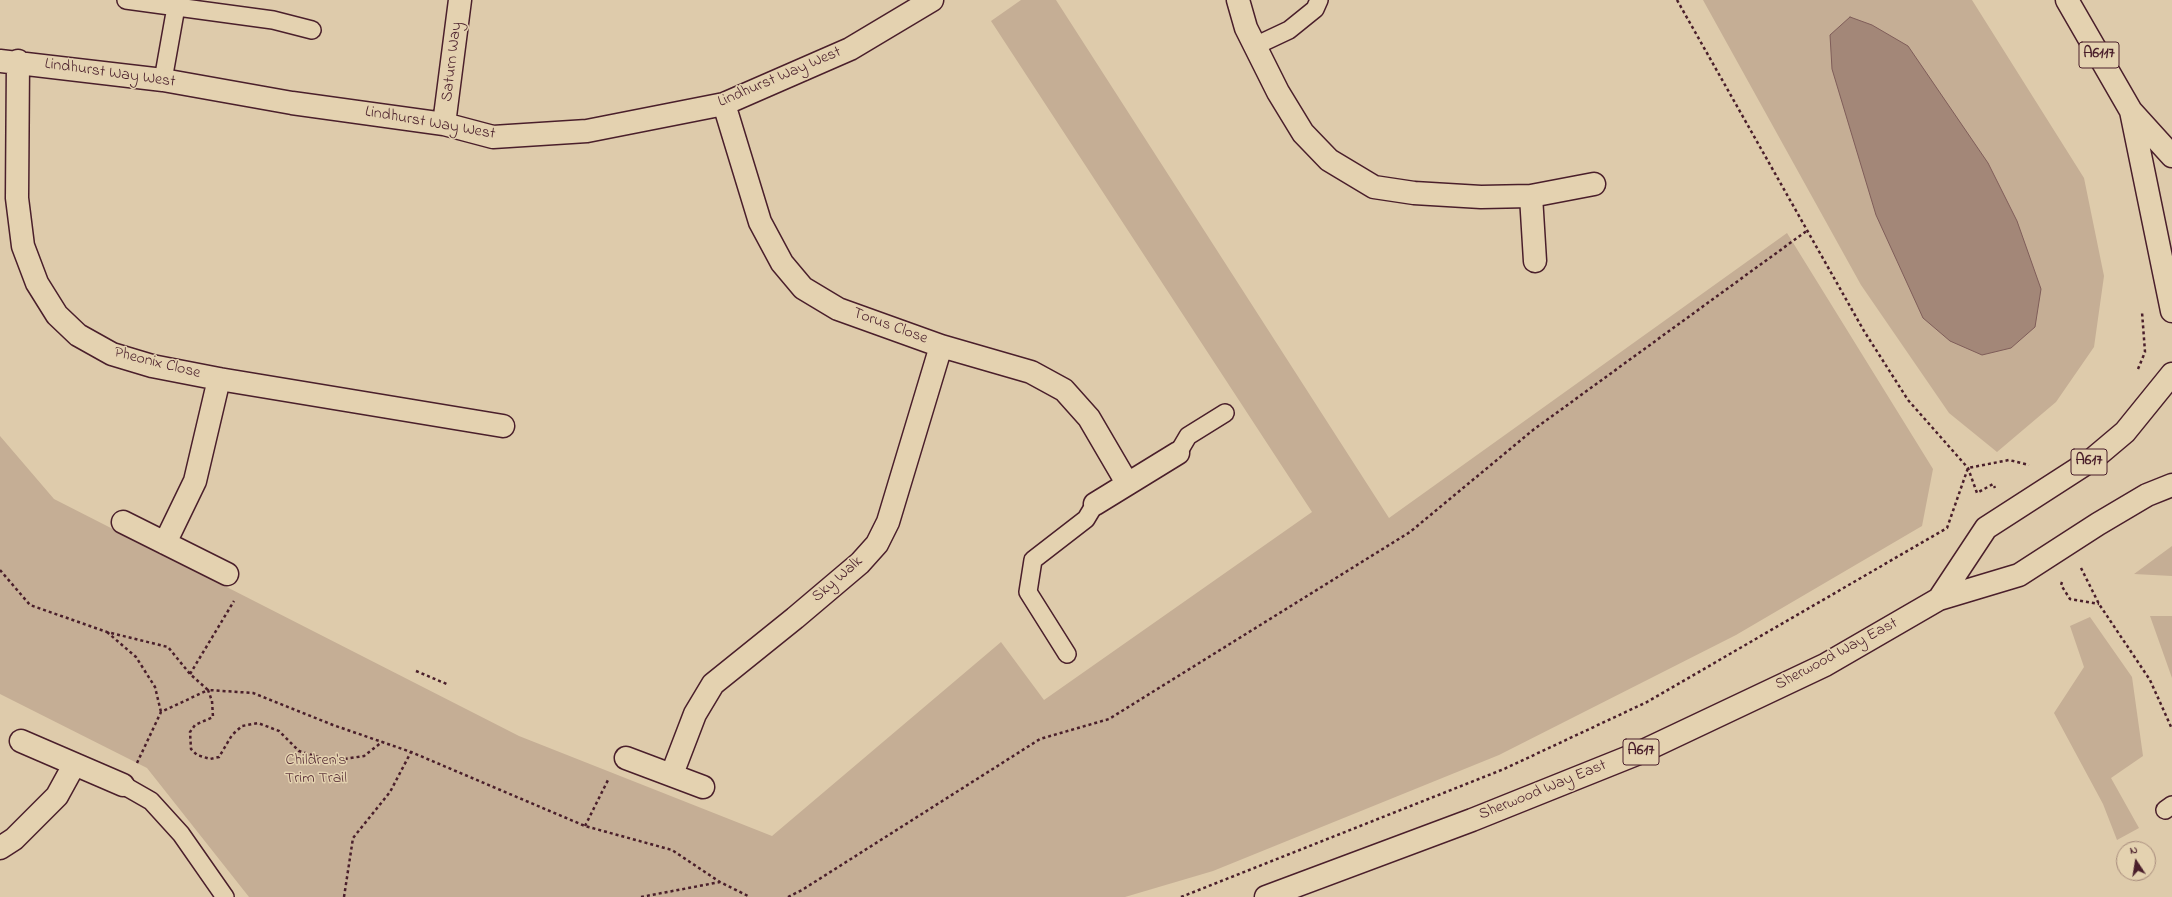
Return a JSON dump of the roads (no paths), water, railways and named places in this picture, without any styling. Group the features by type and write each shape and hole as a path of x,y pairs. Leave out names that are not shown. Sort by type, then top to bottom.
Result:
{"main road":[{"name":"Saturn Way","path":"444,124 460,0"},
{"name":"Lindhurst Way West","path":"9,61 163,80 292,103 444,124 493,137 586,131 724,104 850,49 932,0"},
{"path":"1238,0 1246,28 1278,92 1303,133 1329,160 1374,187 1414,193 1473,197 1531,196 1594,184"},
{"name":"A6117","path":"2068,0 2131,111 2172,156"},
{"name":"Pheonix Close","path":"9,61 16,198 23,246 37,283 57,314 78,334 112,354 152,366 219,379 503,426"},
{"name":"Torus Close","path":"724,104 760,222 782,263 803,288 838,309 941,346 1031,372 1064,390 1089,418 1127,483"},
{"name":"A6117","path":"2131,111 2172,311"},
{"path":"1531,196 1535,261"},
{"name":"Sky Walk","path":"672,774 695,714 713,684 807,608 860,562 877,544 888,522 941,346"},
{"name":"Sherwood Way East","path":"1939,600 1986,528 2094,459 2125,432 2172,374"},
{"path":"165,543 195,481 219,379"},
{"path":"1095,504 1178,453"},
{"name":"Sherwood Way East","path":"1266,897 1465,822 1639,753 1825,665 1939,600 2019,576 2098,524 2147,495 2172,485"},
{"path":"123,522 227,574"},
{"path":"21,741 123,785"},
{"path":"626,758 672,774 703,787"},
{"path":"0,848 14,840 57,796 74,764"}],"lane":[{"path":"126,0 272,20 312,30"},
{"path":"1255,46 1289,30 1315,10 1319,0"},
{"path":"163,80 176,7"},
{"path":"1178,453 1188,436 1225,413"},
{"path":"1067,654 1028,592 1033,560 1086,519 1095,504"},
{"path":"123,785 150,801 181,834 225,897"}],"park label":[{"name":"Children's Trim Trail","path":"316,770"}]}
